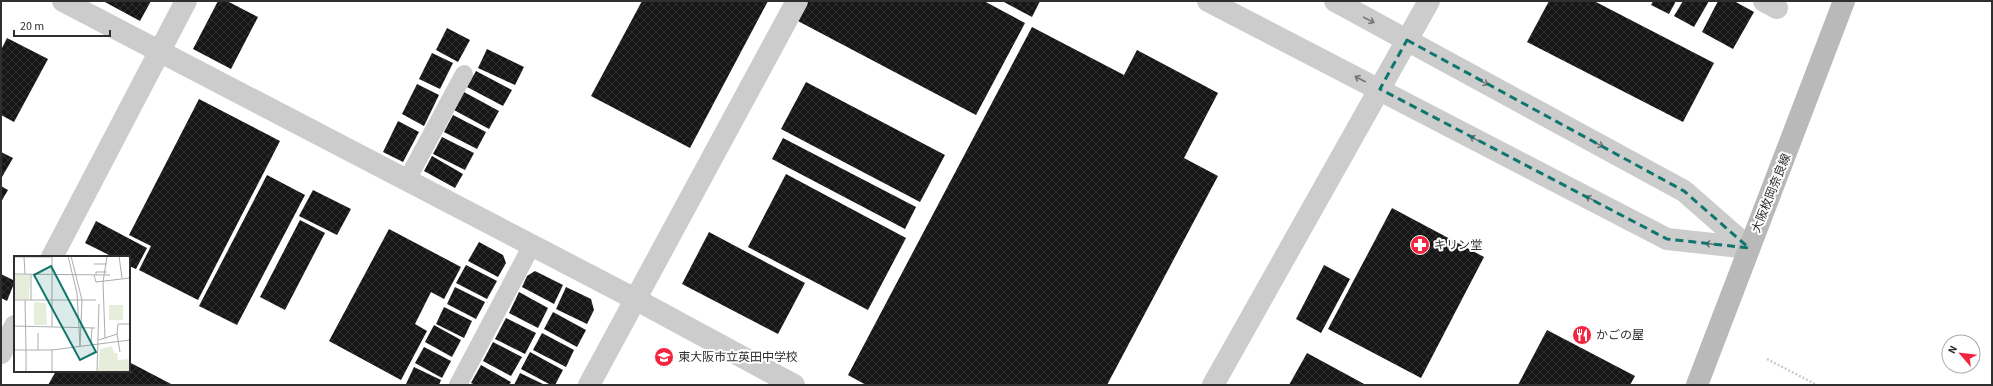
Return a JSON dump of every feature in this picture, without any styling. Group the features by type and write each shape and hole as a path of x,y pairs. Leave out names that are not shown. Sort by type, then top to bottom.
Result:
{"main road":[{"name":"大阪枚岡奈良線","path":"1697,385 1844,1"}],"street":[{"path":"63,1 635,299 794,385"},
{"path":"53,256 186,1"},
{"path":"589,385 797,1"},
{"path":"1208,1 1667,239 1749,248"},
{"path":"1335,1 1684,191 1749,248"},
{"path":"1213,385 1429,1"}],"lane":[{"path":"407,180 464,74"},
{"path":"458,385 532,245"}],"path":[{"path":"1767,359 1817,385"}],"highlighted area":[{"path":"1407,40 1684,191 1749,248 1667,239 1380,89"}],"building":[{"path":"103,1 151,1 140,21"},
{"path":"218,1 227,1 258,17 231,69 193,49"},
{"path":"642,1 768,1 690,148 591,96"},
{"path":"806,1 984,1 1025,23 976,115 796,20"},
{"path":"1002,1 1040,1 1032,17"},
{"path":"1549,1 1594,1 1714,63 1683,122 1527,42"},
{"path":"1653,1 1676,1 1669,14 1651,5"},
{"path":"1683,1 1709,1 1694,27 1674,16"},
{"path":"1718,1 1734,1 1754,12 1733,49 1702,32"},
{"path":"1032,27 1124,75 1137,50 1218,93 1184,158 1218,176 1107,385 866,385 848,375"},
{"path":"447,28 470,40 458,62 436,50"},
{"path":"7,38 48,59 14,122 1,115 1,50"},
{"path":"487,49 524,67 515,85 478,68"},
{"path":"432,53 453,63 440,89 419,79"},
{"path":"476,71 512,90 503,106 467,87"},
{"path":"806,82 945,155 920,202 781,129"},
{"path":"417,84 439,95 424,126 402,114"},
{"path":"464,92 499,111 489,129 454,110"},
{"path":"199,99 280,141 198,300 139,270 151,246 129,235"},
{"path":"453,115 486,132 477,149 444,132"},
{"path":"398,121 419,132 403,162 383,152"},
{"path":"442,137 474,153 465,170 433,154"},
{"path":"783,138 916,207 905,229 772,159"},
{"path":"1,152 13,158 2,177 1,177"},
{"path":"432,156 463,174 455,188 424,171"},
{"path":"786,174 906,238 868,310 748,247"},
{"path":"267,175 305,195 237,325 199,306"},
{"path":"1,186 8,190 1,202"},
{"path":"313,190 351,209 337,235 299,216"},
{"path":"1392,208 1484,257 1421,378 1328,329"},
{"path":"300,220 325,233 285,310 260,297"},
{"path":"96,221 147,248 136,269 130,266 130,256 111,256 85,243"},
{"path":"389,229 461,267 444,299 431,292 415,324 427,331 401,380 329,341"},
{"path":"709,232 805,283 778,334 682,284"},
{"path":"479,242 503,255 506,263 498,277 468,261"},
{"path":"466,265 497,281 487,299 456,283"},
{"path":"1324,265 1350,279 1321,333 1296,319"},
{"path":"535,271 563,285 554,304 522,287 527,276"},
{"path":"1,274 14,280 14,284 7,301 1,298"},
{"path":"455,287 485,302 476,319 447,304"},
{"path":"566,287 591,299 594,310 587,324 556,309"},
{"path":"519,292 548,308 538,328 509,313"},
{"path":"444,307 472,321 464,338 436,324"},
{"path":"553,312 586,330 577,347 544,329"},
{"path":"506,318 536,333 525,354 495,339"},
{"path":"434,325 461,340 452,357 425,342"},
{"path":"1547,330 1635,376 1630,385 1518,385"},
{"path":"542,333 574,350 566,367 533,350"},
{"path":"493,342 522,357 511,376 483,361"},
{"path":"424,347 451,361 442,378 415,363"},
{"path":"530,352 563,370 555,385 551,385 521,369"},
{"path":"1307,353 1366,385 1289,385"},
{"path":"130,363 173,385 48,385 55,372 130,372"},
{"path":"481,365 511,382 509,385 475,385 471,383"},
{"path":"414,367 441,380 439,385 406,384"},
{"path":"520,373 545,385 514,385"}],"place":[{"name":"キリン堂","path":"1420,245"},
{"name":"かごの屋","path":"1582,335"},
{"name":"東大阪市立英田中学校","path":"664,357"}]}
